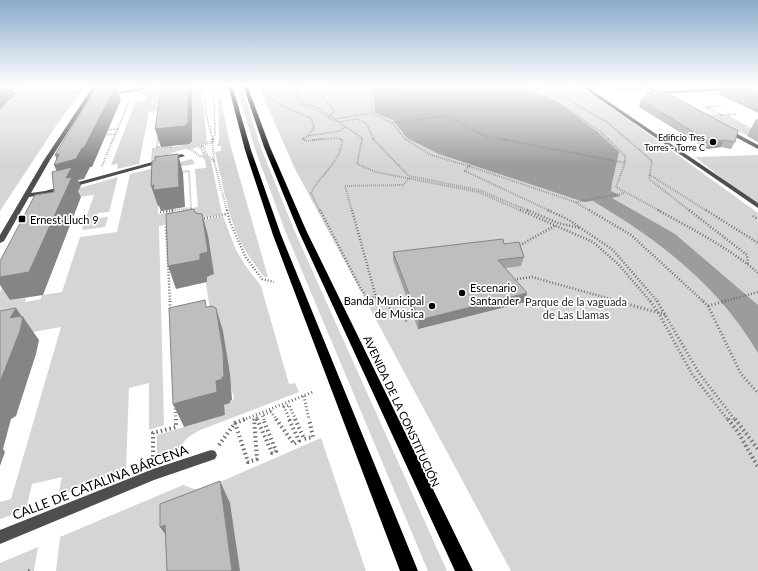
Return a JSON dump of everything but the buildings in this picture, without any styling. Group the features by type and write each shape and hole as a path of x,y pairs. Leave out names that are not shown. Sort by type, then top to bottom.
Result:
{"main road":[{"path":"237,112 248,150 277,235 409,571"},
{"name":"AVENIDA DE LA CONSTITUCIÓN","path":"254,112 267,147 302,230 464,571"}],"street":[{"path":"0,241 27,195 81,112"},
{"path":"620,112 758,206"},
{"path":"725,129 758,147"},
{"path":"27,195 52,191 182,156"},
{"name":"CALLE DE CATALINA BÁRCENA","path":"0,537 153,475 211,455"}],"path":[{"path":"102,166 125,112"},
{"path":"206,112 213,142 214,161 227,214 244,256 262,279 274,282"},
{"path":"213,142 215,134 215,112"},
{"path":"295,112 311,118 314,128 308,136"},
{"path":"319,112 362,138 358,164 376,172 409,177 478,192 557,224 593,242 618,264 646,295 658,312 692,374 738,432 758,467"},
{"path":"324,112 345,127"},
{"path":"330,116 335,112"},
{"path":"572,112 589,123 625,156 625,163 616,187 687,226 748,264 758,273"},
{"path":"589,112 607,122 652,161 649,179 747,255 748,264"},
{"path":"715,112 722,115"},
{"path":"334,119 372,113 393,123 404,139 431,155 469,166 575,202 631,235 708,306 741,374 758,393"},
{"path":"698,115 737,114"},
{"path":"393,123 446,116 485,136 625,163"},
{"path":"339,122 357,119 366,123 372,138 409,177"},
{"path":"345,127 340,131 308,136 302,139 306,141 337,138 342,140 337,161 320,176 314,184 311,193 361,288 368,298"},
{"path":"104,130 118,129"},
{"path":"159,132 157,146 178,146"},
{"path":"100,136 116,134"},
{"path":"213,142 187,149 192,149 200,156 205,155 200,147 203,146 207,155 214,161"},
{"path":"469,166 465,171 569,220 613,250 659,303 699,373 758,449"},
{"path":"160,212 191,208 189,171 174,173"},
{"path":"650,175 758,243"},
{"path":"408,322 376,297 346,186 403,185 409,177"},
{"path":"575,202 625,193"},
{"path":"200,220 227,214"},
{"path":"170,311 166,226 173,224"},
{"path":"515,249 557,224 582,229"},
{"path":"517,279 532,277 666,315"},
{"path":"708,306 721,301 758,292"},
{"path":"360,300 376,297"},
{"path":"211,455 235,423 313,392"},
{"path":"235,423 248,462 257,459 253,419 257,418 272,453 276,451 262,415 271,412 294,444 299,441 284,407 290,405 304,439 313,437 304,396"},
{"path":"153,460 153,433 176,427 174,404"}],"green space":[{"path":"0,112 67,112 56,126 0,211"},
{"path":"132,112 152,112 149,112 139,164 117,169 118,164 111,165"},
{"path":"192,112 204,112 207,143 174,152 151,161 152,148 179,146 192,141"},
{"path":"218,112 223,112 230,144 268,277 264,277 251,259 235,229 228,207 215,152 221,151 221,146 217,146 219,140"},
{"path":"244,112 249,112 261,148 295,232 447,571 428,571 286,233 255,149"},
{"name":"Parque de la vaguada de Las Llamas","path":"270,112 616,112 758,213 758,571 511,571 295,169"},
{"path":"728,115 754,130 751,135 745,135 710,116"},
{"path":"207,155 211,161 222,214 159,226 164,425 149,430 149,383 129,388 126,470 58,496 62,477 32,484 26,510 0,519 0,502 11,499 61,327 0,338 0,292 43,202 56,195 118,177 109,212 98,213 97,218 108,217 105,227 82,230 94,195 56,200 11,300 26,298 25,302 41,299 42,295 62,292 80,237 117,232 130,174 192,159 195,164 171,168 158,198 158,214 175,211 174,213 182,212 182,210 198,207 195,169 206,168 205,160 202,157"},
{"path":"758,155 758,203 724,180 695,157"},
{"path":"223,216 236,250 261,286 289,384 295,383 299,392 198,431 187,438 177,451 157,458 157,435 225,415 223,405 233,400 234,397 231,388 223,331 212,323 205,277 211,276 208,235 198,221"},
{"path":"321,438 366,571 56,571 60,537 183,485 194,489 204,489"},
{"path":"38,547 34,571 0,571 0,563"}],"shaded area":[{"path":"375,112 570,112 599,133 619,152 611,191 621,196 612,198 675,234 758,305 758,353 725,306 686,266 618,216 593,201 584,202 439,154 407,138 393,120"}],"place":[{"name":"Edificio Tres Torres - Torre C","path":"713,142"},
{"name":"Ernest Lluch 9","path":"22,219"},
{"name":"Escenario Santander","path":"462,293"},
{"name":"Banda Municipal de Música","path":"432,306"}]}
